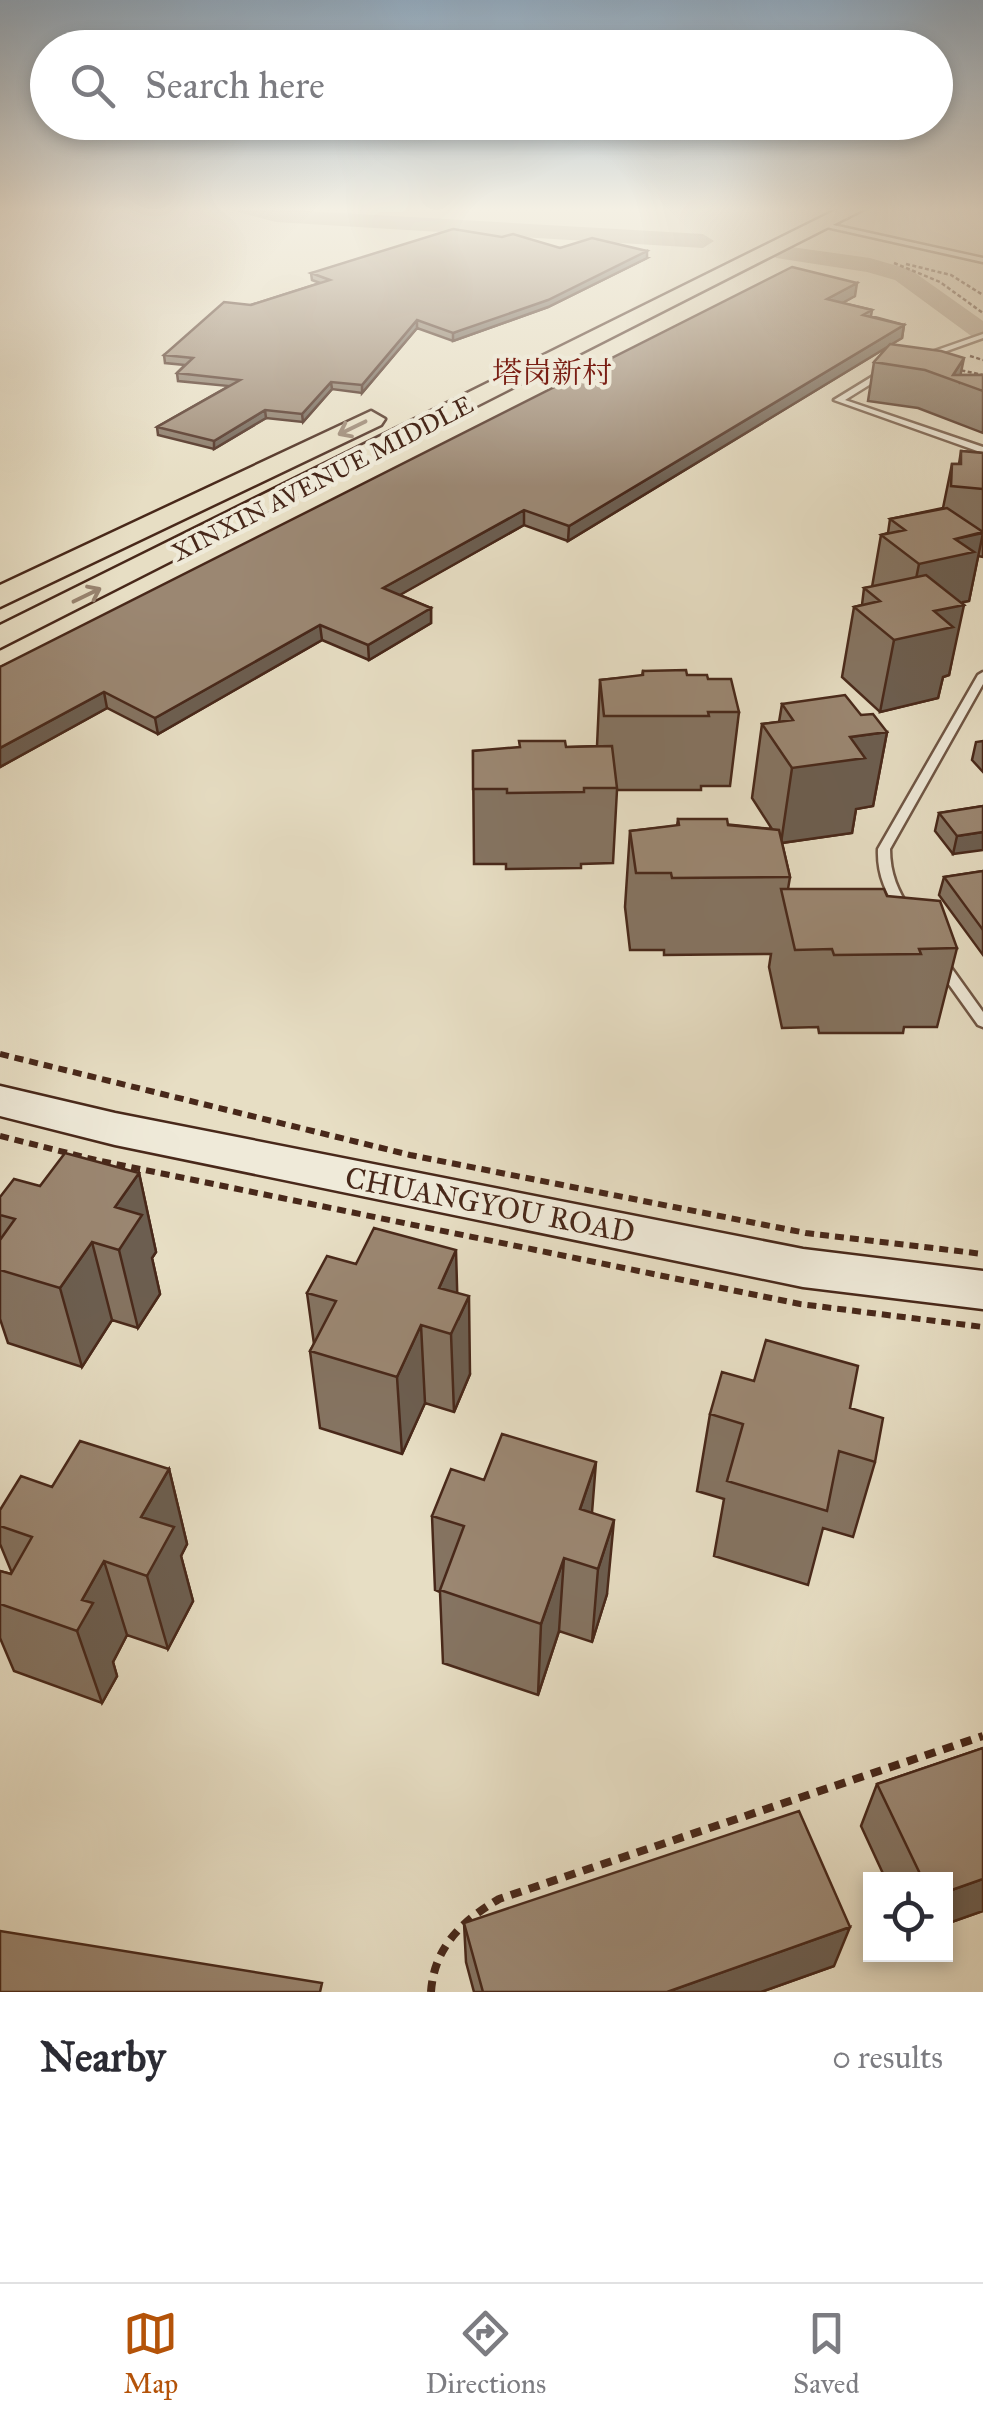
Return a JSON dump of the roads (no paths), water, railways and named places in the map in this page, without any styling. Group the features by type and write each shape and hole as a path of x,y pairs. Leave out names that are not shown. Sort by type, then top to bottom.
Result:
{"main road":[{"name":"XINXIN AVENUE MIDDLE","path":"466,374 633,300"},
{"name":"XINXIN AVENUE MIDDLE","path":"0,638 658,300"},
{"name":"XINXIN AVENUE MIDDLE","path":"0,597 394,408"}],"street":[{"name":"CHUANGYOU ROAD","path":"0,1102 115,1129 802,1268 983,1290"}],"lane":[{"path":"915,358 983,336"},
{"path":"892,369 838,400 983,450"},
{"path":"912,922 888,888 882,868 884,849 983,674"},
{"path":"932,950 983,1022"}],"waterway":[{"path":"937,300 983,333"}],"district":[{"name":"塔岗新村","path":"552,373"}]}
